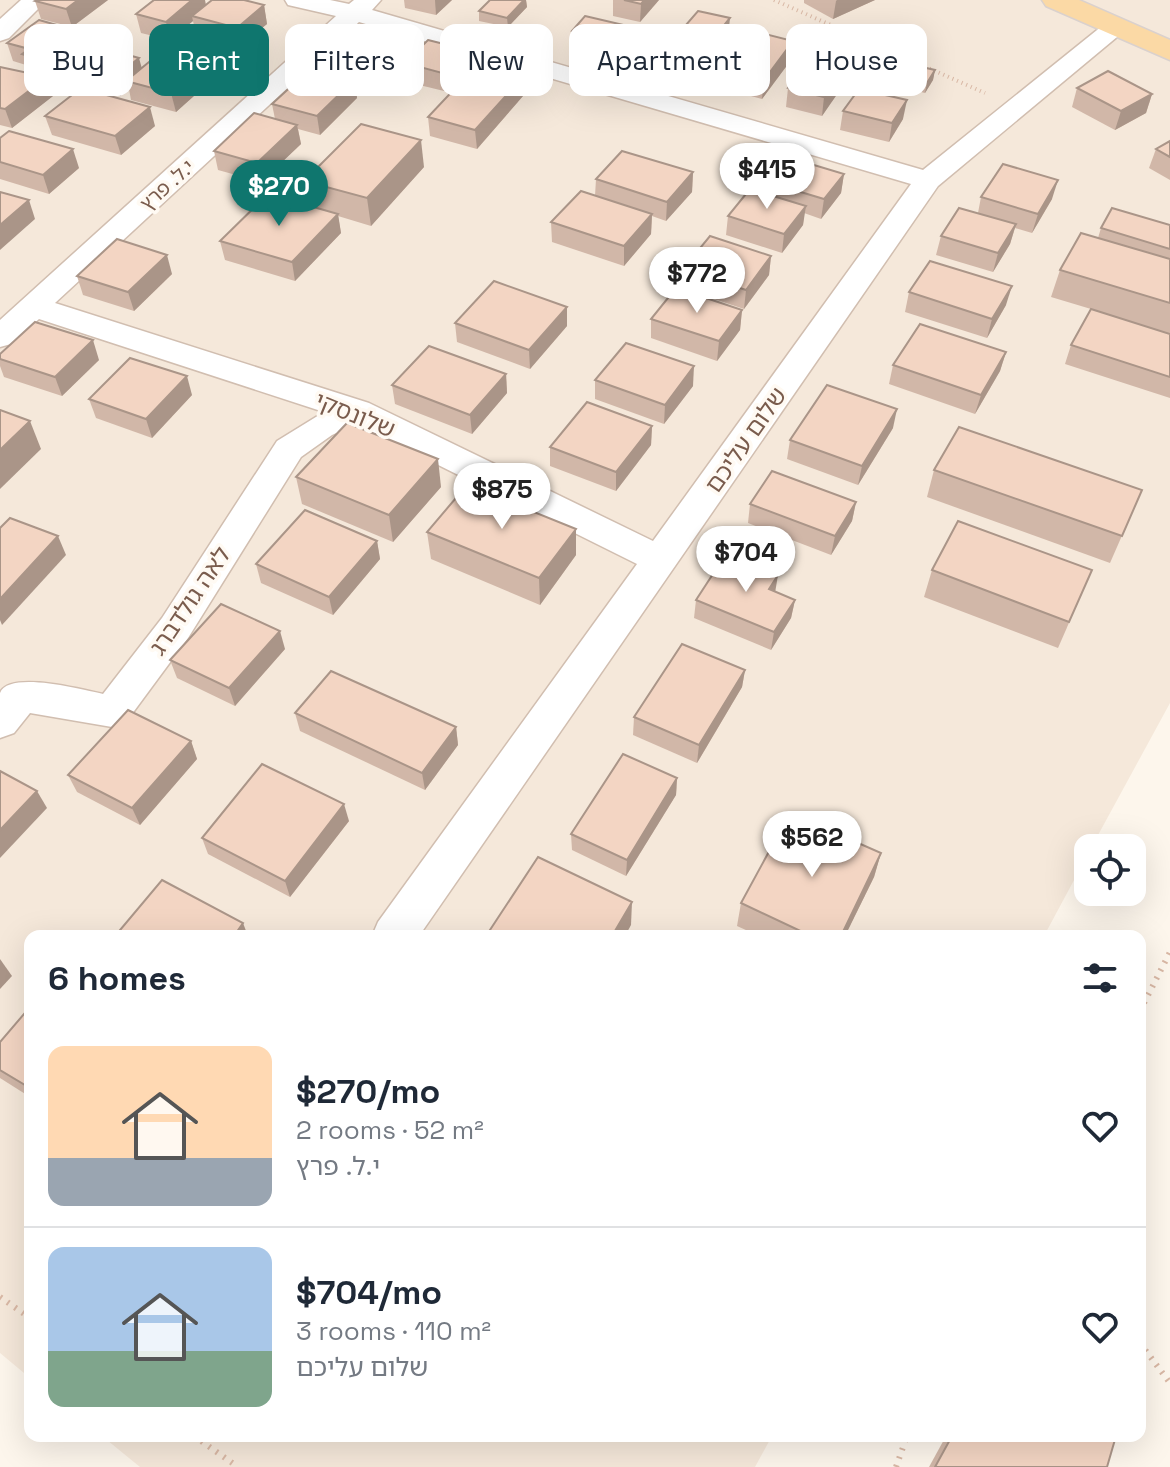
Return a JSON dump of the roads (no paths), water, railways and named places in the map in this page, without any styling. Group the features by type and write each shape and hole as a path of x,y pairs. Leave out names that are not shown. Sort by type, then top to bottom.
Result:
{"main road":[{"path":"1056,0 1170,22"},
{"path":"1118,14 1170,51"}],"street":[{"path":"0,33 35,0"},
{"path":"297,0 362,7 928,180"},
{"name":"י.ל. פרץ","path":"0,337 362,7"},
{"name":"שלום עליכם","path":"398,930 928,180 1017,106 1118,14"},
{"name":"שלונסקי","path":"34,307 357,411 661,560"},
{"name":"לאה גולדברג","path":"0,722 21,696 112,711 175,628 289,449 320,427 357,411"}]}
